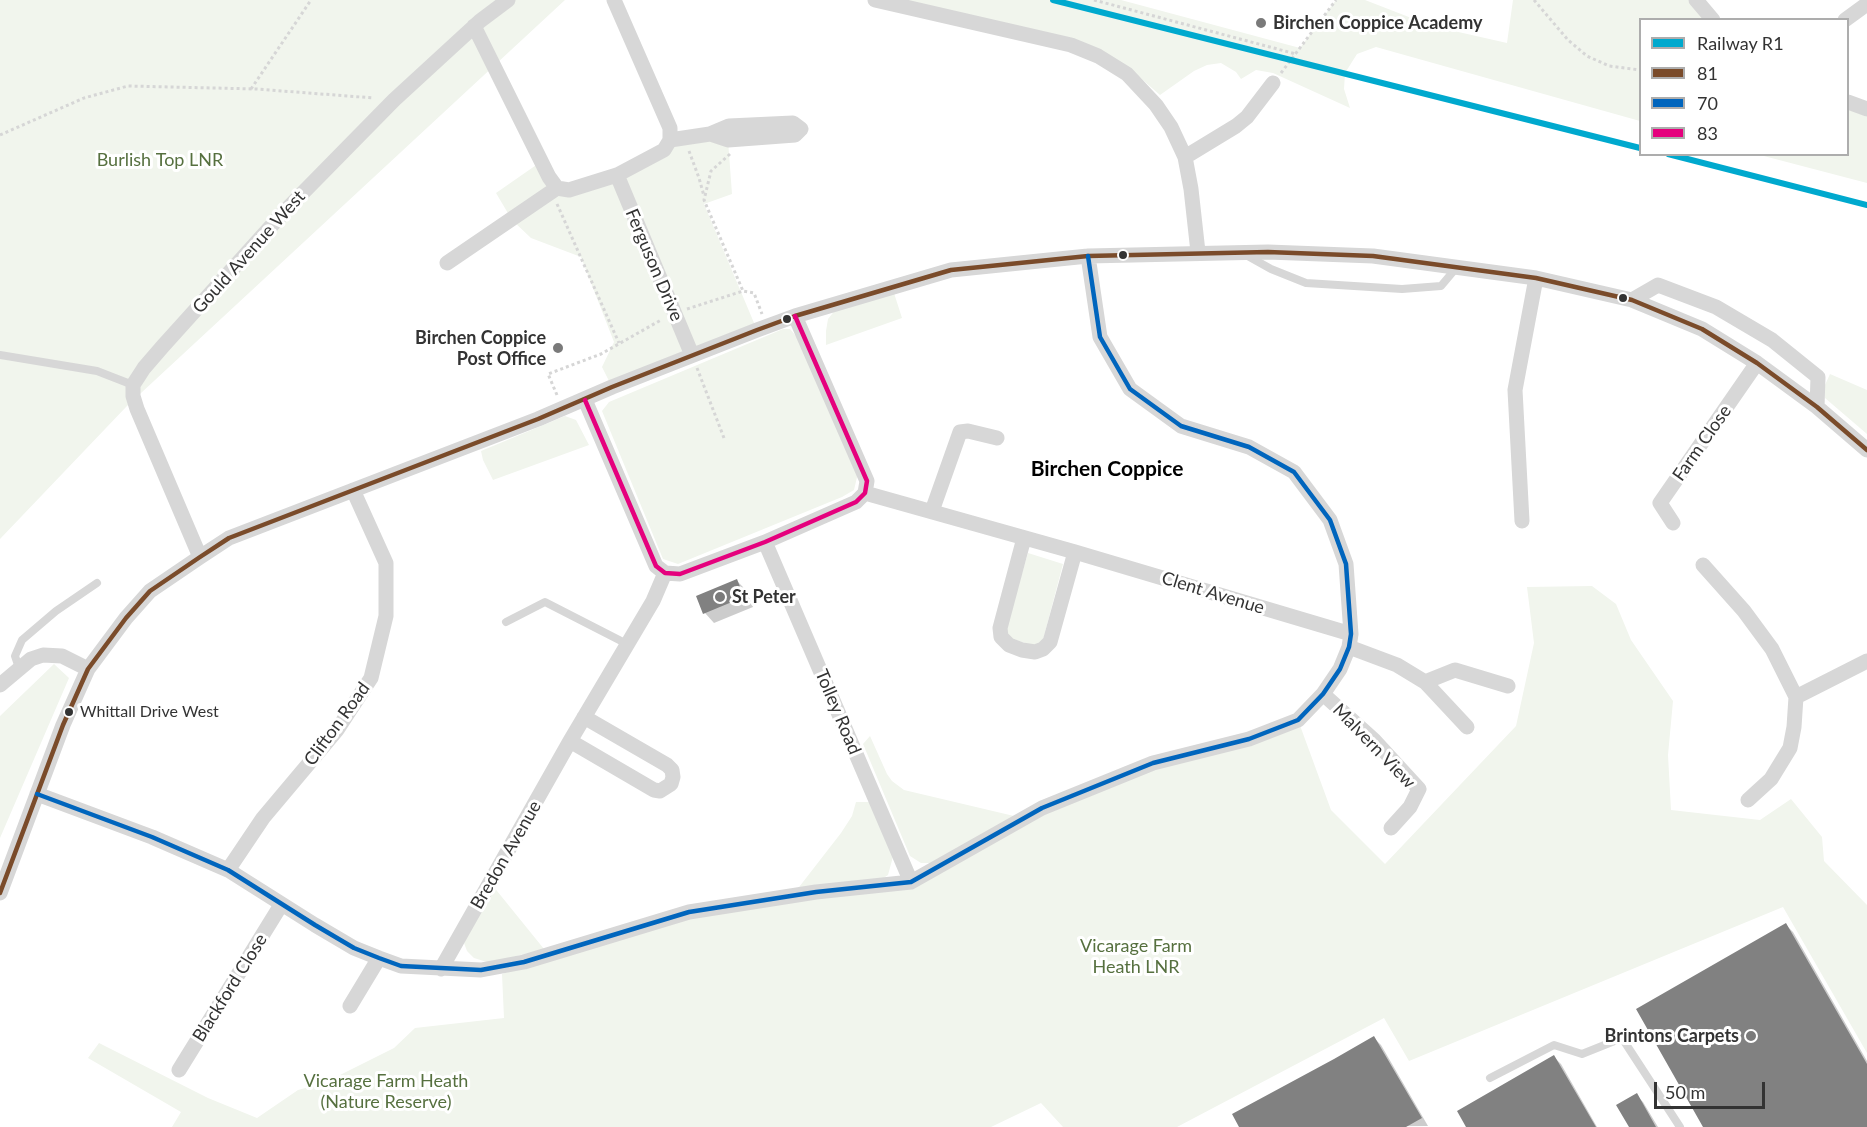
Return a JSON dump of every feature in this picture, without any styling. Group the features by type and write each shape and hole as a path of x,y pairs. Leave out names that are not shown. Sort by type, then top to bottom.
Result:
{"street":[{"name":"Gould Avenue West","path":"133,385 163,346 283,213 394,100 474,26 508,0"},
{"path":"447,263 554,190 569,190 617,175 664,150 670,141 670,128 614,0"},
{"path":"875,0 1071,45 1098,56 1127,74 1156,105 1171,127 1185,157 1198,252"},
{"path":"1696,0 1711,18"},
{"path":"1848,18 1867,4"},
{"path":"474,26 554,190"},
{"path":"1185,157 1247,117 1273,83"},
{"path":"1849,102 1867,108"},
{"path":"670,141 710,134 729,126 793,123 801,129 795,135 728,140 710,134"},
{"name":"Ferguson Drive","path":"617,175 692,355"},
{"path":"0,893 63,725 88,669 126,618 150,591 200,556 229,538 564,409 692,355 795,316 951,270 1088,256 1242,252 1373,256 1536,278 1632,300 1702,330 1757,363 1817,407 1867,450"},
{"path":"37,794 152,837 228,870 281,905 354,948 379,958 401,966 481,970 524,962 689,912 816,892 911,882 1042,808 1153,763 1249,739 1298,720 1323,694 1340,669 1350,640 1347,564 1330,519 1294,472 1249,447 1181,426 1130,389 1100,337 1088,256"},
{"path":"1522,521 1515,390 1536,278"},
{"path":"1632,300 1658,285 1716,307 1772,340 1818,377 1817,407"},
{"path":"585,400 657,566 665,573 680,574 765,542 856,502 865,493 867,481 795,316"},
{"name":"Farm Close","path":"1673,523 1660,503 1757,363"},
{"path":"133,385 133,396 137,409 200,556"},
{"path":"932,511 960,432 968,431 997,438"},
{"name":"Clifton Road","path":"228,870 263,818 337,730 370,678 386,616 386,563 353,490"},
{"name":"Clent Avenue","path":"865,493 1076,552 1350,640 1425,682 1467,727"},
{"path":"1024,538 1000,628 1001,637 1009,645 1022,650 1035,652 1043,649 1050,642 1076,552"},
{"name":"Tolley Road","path":"765,542 911,882"},
{"path":"1702,565 1744,611 1772,649 1796,697 1790,748 1771,779 1748,800"},
{"name":"Bredon Avenue","path":"441,969 570,741 653,601 665,573"},
{"path":"0,685 31,659 43,655 62,656 88,669"},
{"path":"1796,697 1867,662"},
{"path":"1425,682 1455,670 1508,686"},
{"name":"Malvern View","path":"1323,694 1374,740 1419,789 1410,807 1391,828"},
{"path":"570,741 654,790 660,791 671,784 672,770 668,765 584,717"},
{"name":"Blackford Close","path":"178,1070 281,905"},
{"path":"350,1006 379,958"}],"lane":[{"path":"1242,252 1271,269 1306,283 1402,288 1442,286 1457,267"},
{"path":"0,355 97,371 133,385"},
{"path":"19,668 15,656 22,640 56,611 98,583"},
{"path":"506,622 545,602 627,644"},
{"path":"1490,1077 1554,1045 1582,1053 1622,1038 1680,1127"}],"path":[{"path":"251,89 311,0"},
{"path":"1094,0 1296,54"},
{"path":"1273,83 1336,0"},
{"path":"1533,0 1568,40 1587,56 1609,66 1639,70"},
{"path":"0,135 84,98 128,86 251,89 394,100"},
{"path":"704,200 711,171 737,148 740,139"},
{"path":"690,146 689,154 699,178 704,200 743,291"},
{"path":"554,190 619,344"},
{"path":"564,409 548,374 600,354 674,313 743,291 754,293 762,315"},
{"path":"692,355 724,438"}],"green space":[{"name":"Burlish Top LNR","path":"0,0 565,0 127,406 0,539"},
{"path":"902,0 1121,0 1300,48 1336,0 1365,0 1432,26 1507,43 1513,0 1696,0 1712,18 1639,18 1639,121 1376,47 1357,54 1345,73 1344,89 1350,108 1273,73 1256,70 1241,79 1236,72 1221,63 1207,65 1194,71 1160,95 1137,75 1087,46"},
{"path":"1849,102 1867,109 1867,183 1764,156 1849,156"},
{"path":"670,140 728,140 732,194 704,204 757,330 612,387 602,367 614,342 581,257 531,238 512,220 496,193 542,161 557,188 617,175"},
{"path":"894,293 902,318 826,345 828,319 836,309"},
{"path":"783,329 790,329 796,336 858,473 854,490 842,497 678,564 663,559 602,411 609,402"},
{"path":"1830,374 1867,390 1867,434 1825,398 1825,385"},
{"path":"565,416 576,420 589,445 493,480 481,451"},
{"path":"1028,553 1063,564 1043,640 1034,646 1013,639 1007,635 1006,628"},
{"name":"Vicarage Farm Heath (Nature Reserve)","path":"1592,586 1616,604 1631,640 1673,701 1668,755 1671,810 1760,820 1791,799 1822,837 1824,861 1867,905 1867,1053 1783,907 1409,1061 1384,1018 1177,1127 1063,1127 1041,1103 991,1127 172,1127 181,1112 88,1058 99,1043 208,1098 257,1118 298,1090 324,1083 394,1048 415,1028 504,1018 502,974 689,912 911,882 1042,808 1298,720 1331,810 1385,864 1516,726 1534,643 1527,587"},
{"path":"54,664 69,678 0,838 0,716"},
{"path":"870,736 887,774 904,790 1014,816 931,863 921,863 910,856 863,744"},
{"path":"856,802 871,802 894,853 888,875 879,881 796,891 841,833 852,816"},
{"path":"493,886 544,949 490,963 474,958 467,951 464,943"}],"building":[{"name":"St Peter","path":"737,579 744,597 703,614 696,596"},
{"name":"Brintons Carpets","path":"1786,923 1867,1064 1867,1127 1703,1127 1636,1009"},
{"path":"1374,1036 1422,1118 1406,1127 1239,1127 1232,1114"},
{"name":"Brintons Carpets","path":"1554,1055 1596,1127 1466,1127 1457,1111"},
{"name":"Brintons Carpets","path":"1637,1093 1656,1127 1629,1127 1616,1105"}],"rail line":[{"name":"R1","path":"1053,0 1639,148"},
{"name":"R1","path":"1676,156 1867,205"}],"transit line":[{"name":"81","path":"0,893 63,725 88,669 126,618 150,591 229,538 538,419 757,330 795,316 951,270 1088,256 1268,252 1373,256 1536,278 1632,300 1702,329 1757,363 1817,407 1867,450"},
{"name":"70","path":"37,794 152,837 228,870 354,948 379,958 401,966 481,970 524,962 689,912 816,892 911,882 1042,808 1153,763 1249,739 1298,720 1323,694 1340,669 1349,647 1351,634 1346,564 1330,520 1294,472 1249,447 1181,426 1130,389 1100,337 1088,256"},
{"name":"83","path":"585,400 656,566 665,573 680,574 765,542 856,502 865,493 867,481 795,316"}],"place":[{"name":"Birchen Coppice Academy","path":"1261,23"},
{"name":"Birchen Coppice Post Office","path":"558,348"},
{"name":"St Peter","path":"720,597"},
{"name":"Whittall Drive West","path":"69,712"},
{"name":"Brintons Carpets","path":"1751,1036"}],"district":[{"name":"Birchen Coppice","path":"1107,469"}],"park label":[{"name":"Vicarage Farm Heath LNR","path":"1136,956"}]}
